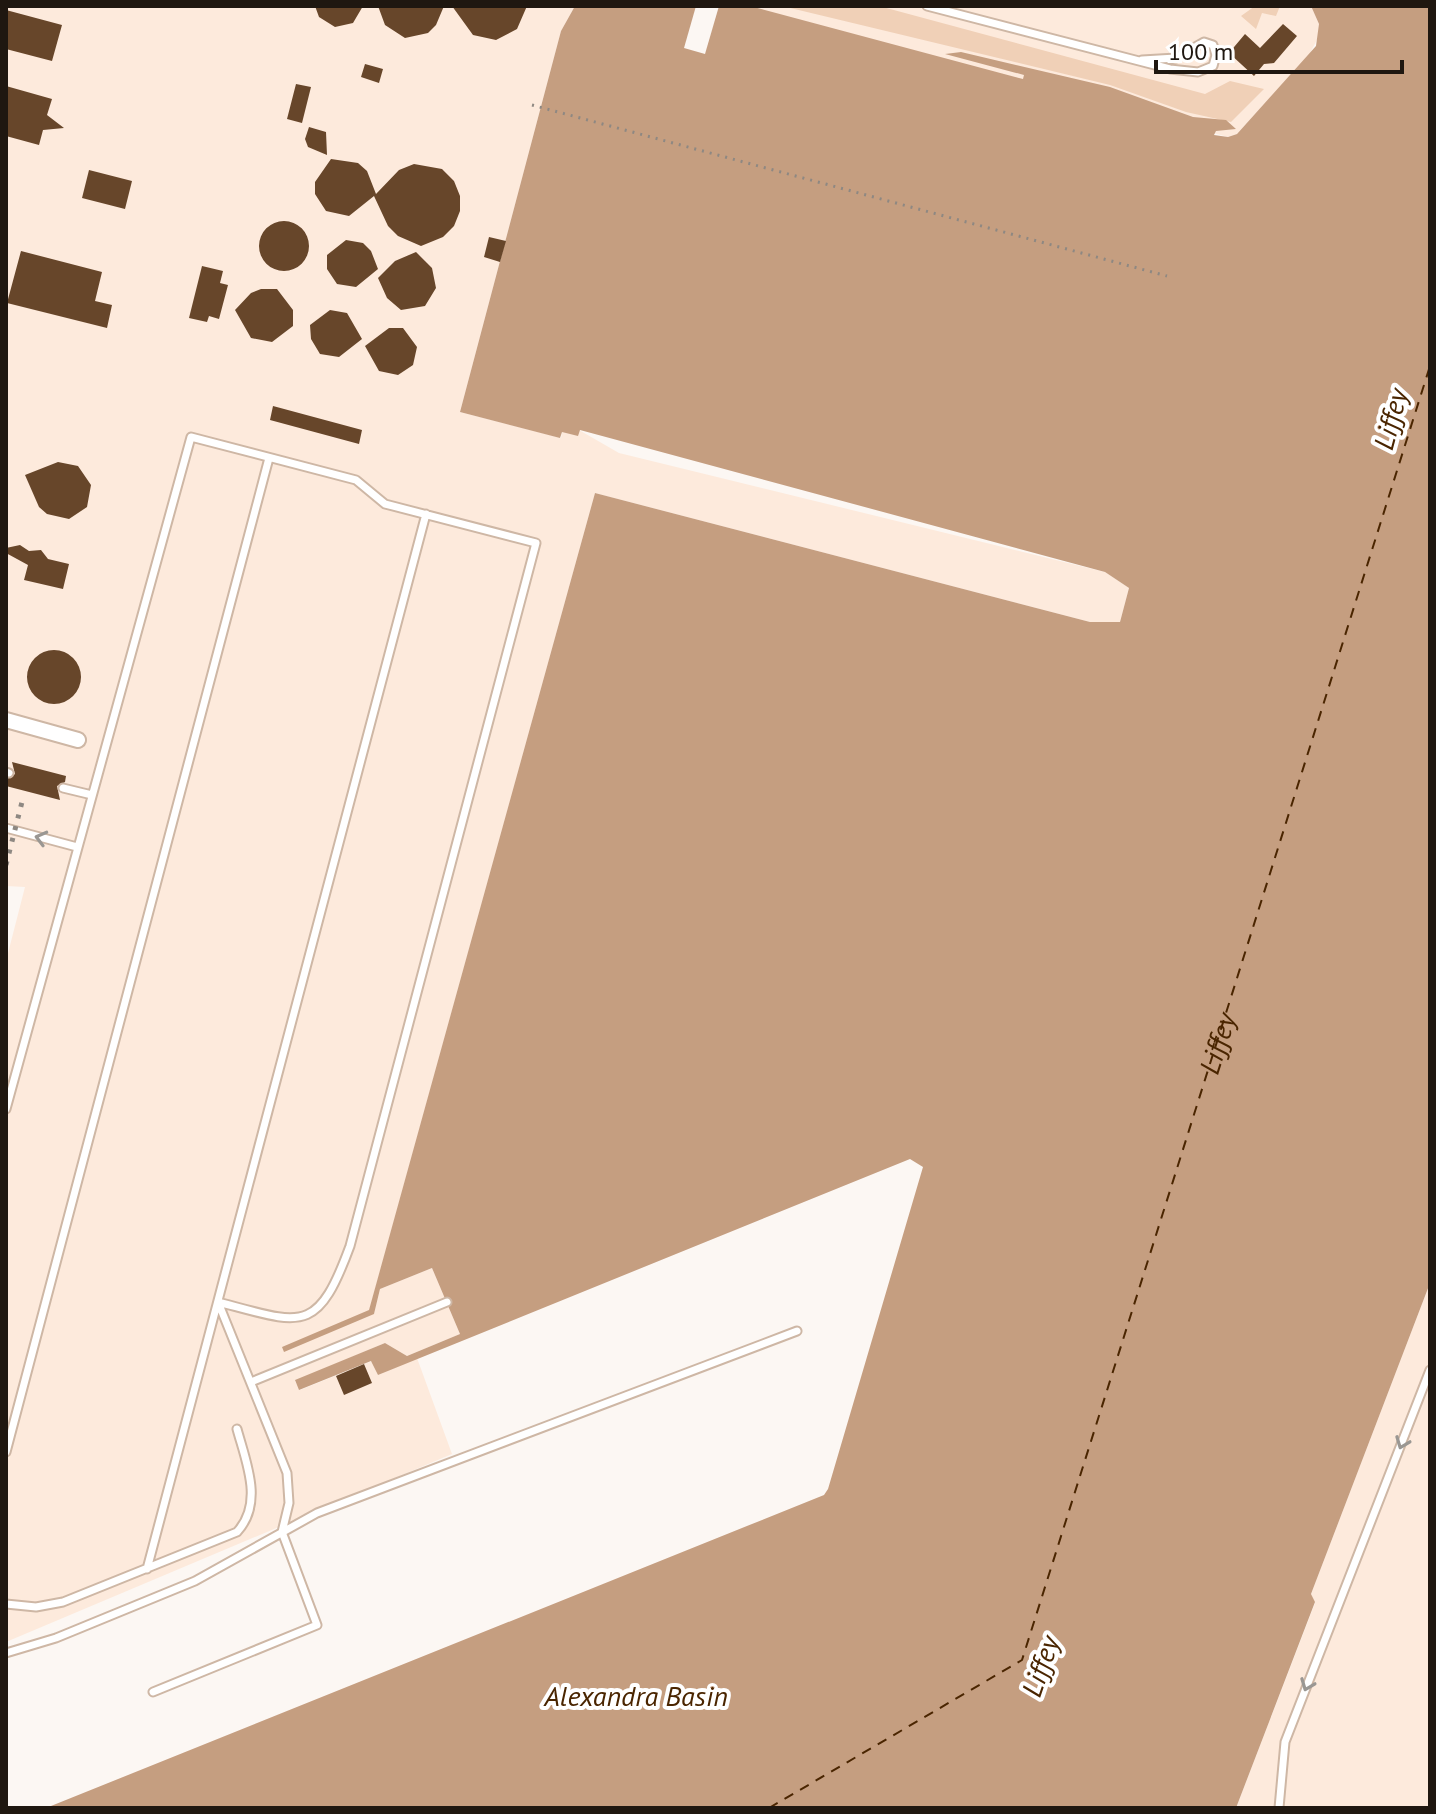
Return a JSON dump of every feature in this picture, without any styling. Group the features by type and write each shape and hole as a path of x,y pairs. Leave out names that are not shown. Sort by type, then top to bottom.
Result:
{"street":[{"path":"6,720 78,740"}],"lane":[{"path":"927,6 1170,69 1198,72 1213,66 1216,55 1213,45 1204,42 1176,58 1142,60"},
{"path":"6,1109 191,437 356,480 385,504 536,543 350,1246 335,1287 324,1304 307,1317 287,1320 218,1302"},
{"path":"6,1452 269,458"},
{"path":"147,1569 426,514"},
{"path":"63,788 92,795"},
{"path":"6,828 77,847"},
{"path":"153,1692 317,1625 282,1532 289,1503 287,1473 218,1302"},
{"path":"251,1382 447,1302"},
{"path":"6,1653 56,1638 195,1581 317,1513 797,1331"},
{"path":"1279,1808 1285,1742 1430,1370"},
{"path":"6,1604 36,1607 63,1602 227,1539 245,1524 252,1496 237,1429"}],"path":[{"path":"532,105 1167,276"}],"shaded area":[{"path":"6,6 575,6 561,31 460,412 561,438 562,432 579,430 619,453 1105,572 1129,588 1120,622 1090,622 595,493 369,1311 374,1314 380,1289 432,1268 460,1334 407,1356 385,1343 295,1381 300,1390 372,1361 378,1375 417,1358 452,1454 6,1642 6,961 25,887 6,886"},
{"path":"737,6 1311,6 1319,24 1319,36 1309,55 1237,134 1228,137"},
{"path":"782,6 879,6 1205,94 1230,81 1264,89 1231,122 1186,112 1110,85"},
{"path":"1255,6 1280,6 1276,16 1262,13 1256,29 1241,16"},
{"path":"1430,1283 1430,1808 1236,1808 1315,1603 1311,1594"}],"water":[{"path":"575,6 750,6 1023,79 1024,75 945,54 961,52 1110,87 1193,117 1226,120 1236,129 1216,131 1214,135 1228,137 1237,134 1316,46 1319,24 1311,6 1430,6 1430,1283 1311,1594 1315,1602 1236,1808 46,1808 824,1495 828,1489 923,1167 910,1159 378,1375 371,1361 299,1390 295,1380 385,1343 407,1356 460,1334 432,1268 380,1289 374,1314 284,1352 282,1347 369,1310 595,493 1090,622 1120,622 1129,588 1105,572 580,430 578,436 562,432 560,438 460,412 561,31"}],"pier":[{"path":"696,6 719,6 705,54 684,48"}],"building":[{"path":"315,6 363,6 353,23 335,27 319,17"},
{"path":"378,6 444,6 436,25 428,33 405,38 385,25"},
{"path":"452,6 527,6 517,29 496,40 473,35"},
{"path":"6,10 62,25 52,61 6,49"},
{"path":"1283,24 1297,36 1274,63 1264,64 1254,76 1229,53 1245,34 1260,48"},
{"path":"365,64 383,69 379,83 361,77"},
{"path":"296,84 311,87 302,123 287,119"},
{"path":"6,86 52,99 47,115 64,128 43,130 39,145 6,136"},
{"path":"309,127 326,132 327,155 308,147 305,139"},
{"path":"331,159 358,163 367,171 376,194 399,170 414,164 442,169 454,181 460,196 460,211 454,226 443,237 421,246 398,236 388,226 374,196 349,216 326,211 315,194 315,182"},
{"path":"89,170 132,181 125,209 82,198"},
{"path":"284,221 302,228 309,246 302,264 284,271 266,264 259,246 266,228"},
{"path":"489,237 506,241 500,262 484,257"},
{"path":"346,240 363,243 371,251 378,269 356,287 337,284 327,269 327,255"},
{"path":"21,251 102,272 95,301 112,305 107,328 7,303"},
{"path":"416,252 432,268 436,288 425,306 401,310 387,298 378,278 395,261"},
{"path":"202,266 223,271 220,283 228,285 219,319 209,316 207,322 189,318"},
{"path":"261,289 277,289 293,310 293,326 272,342 251,338 235,310 251,293"},
{"path":"330,310 347,313 362,339 339,357 320,354 311,339 310,325"},
{"path":"389,328 403,328 417,347 413,365 398,375 379,371 365,346"},
{"path":"273,406 362,430 359,444 270,420"},
{"path":"58,462 78,466 91,485 87,507 69,519 47,514 39,507 25,475"},
{"path":"20,545 29,551 41,550 48,559 69,564 63,589 24,580 28,565 6,553 6,548"},
{"path":"54,650 73,658 81,677 73,696 54,704 35,696 27,677 35,658"},
{"path":"12,762 66,776 65,782 57,786 60,800 6,786 7,779 15,774"},
{"path":"364,1364 372,1383 344,1395 336,1376"}],"ferry route":[{"path":"769,1808 1022,1660 1430,366"}],"railway":[{"path":"6,865 22,802"}],"water label":[{"name":"Liffey","path":"1390,419"},
{"name":"Liffey","path":"1218,1043"},
{"name":"Liffey","path":"1040,1666"},
{"name":"Alexandra Basin","path":"636,1695"}]}
